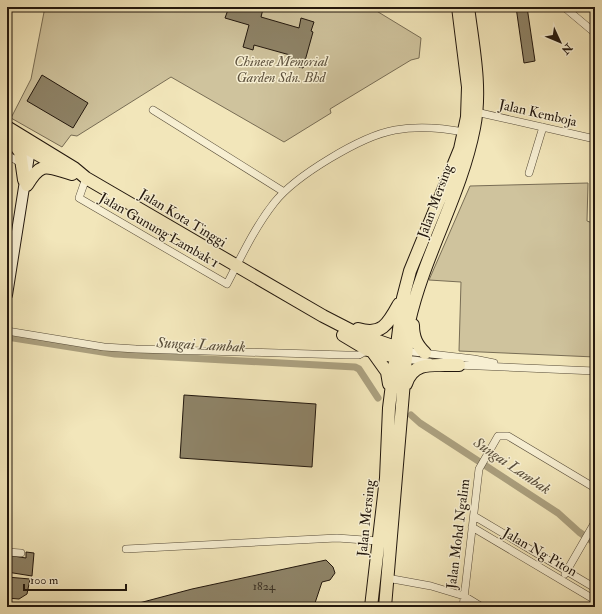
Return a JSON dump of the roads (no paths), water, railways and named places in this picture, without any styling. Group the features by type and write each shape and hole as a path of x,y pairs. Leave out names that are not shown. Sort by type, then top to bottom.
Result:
{"highway":[{"name":"Jalan Mersing","path":"385,607 404,390 400,354 402,298 410,271 460,150 464,132 468,87 458,7"},
{"name":"Jalan Mersing","path":"371,607 386,478 390,402 400,354 417,292 468,154 476,112 475,62 468,7"},
{"path":"7,134 18,148 26,182"},
{"name":"Jalan Kota Tinggi","path":"7,134 74,168 86,178 323,316 400,354"},
{"name":"Jalan Kota Tinggi","path":"33,147 72,174 86,178"},
{"path":"26,182 37,170 43,167 72,174"},
{"name":"Jalan Kota Tinggi","path":"266,283 308,315 370,350 400,354"},
{"path":"417,292 413,326 414,337 417,345 425,353"},
{"path":"323,316 358,330 371,332 381,329 386,324 402,298"},
{"path":"370,350 387,372 390,402"},
{"path":"404,390 409,376 413,370 419,366 459,365"}],"street":[{"path":"564,7 595,33"},
{"path":"153,110 284,192"},
{"name":"Jalan Kemboja","path":"476,112 595,139"},
{"path":"529,173 543,127"},
{"path":"236,266 269,211 284,192 306,174 334,156 362,142 388,132 419,129 464,132"},
{"path":"7,295 23,196 33,147"},
{"path":"7,154 22,163"},
{"name":"Jalan Gunung Lambak 1","path":"86,178 79,198 142,236 227,284 236,266"},
{"path":"7,332 104,347 136,349 346,355 359,355 370,350"},
{"path":"400,354 425,353 474,358 502,366"},
{"path":"400,354 475,367 502,366 595,371"},
{"name":"Jalan Mohd Ngalim","path":"463,607 472,527 482,463 498,436 508,436 595,488"},
{"name":"Jalan Ng Piton","path":"474,516 595,588"},
{"path":"562,579 595,522"},
{"name":"Jalan Ng Piton","path":"472,527 562,579 595,600"},
{"path":"126,548 337,538 378,542"},
{"path":"7,552 21,554"},
{"path":"387,578 431,586 464,596 482,607"}],"waterway":[{"name":"Sungai Lambak","path":"7,337 115,354 355,367 359,369 378,398"},
{"name":"Sungai Lambak","path":"411,415 420,423 558,513 579,532 595,543"}],"park label":[{"name":"Chinese Memorial Garden Sdn. Bhd","path":"281,70"}]}
